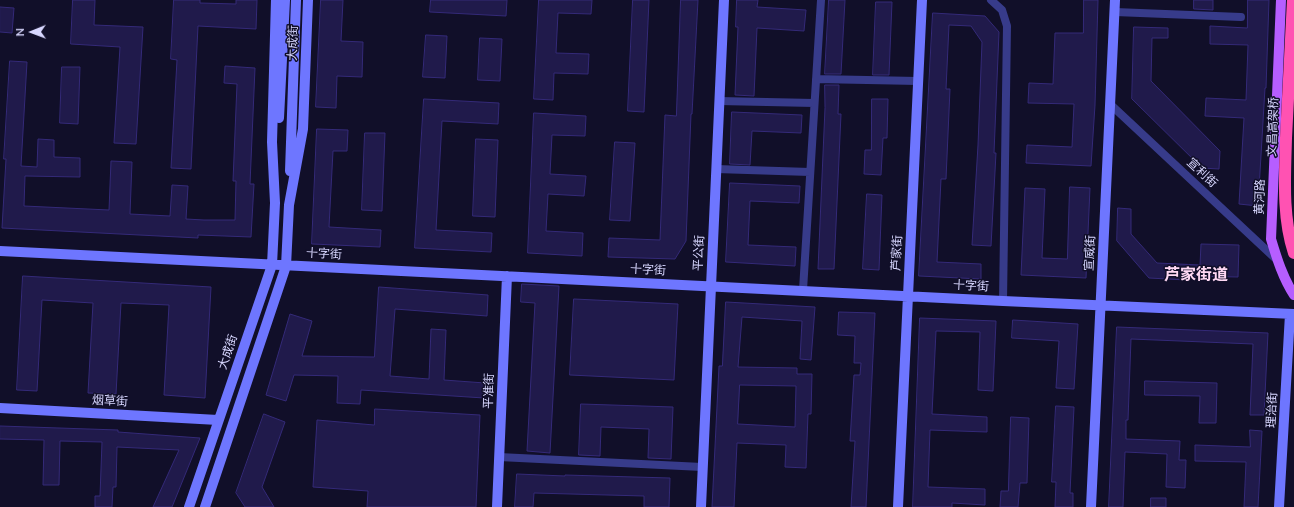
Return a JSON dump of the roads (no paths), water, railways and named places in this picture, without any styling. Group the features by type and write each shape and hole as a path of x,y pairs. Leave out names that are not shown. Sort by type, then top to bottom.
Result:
{"highway":[{"name":"文昌高架桥","path":"1293,0 1285,196 1290,243 1294,254"}],"main road":[{"name":"黄河路","path":"1281,0 1271,239 1277,260 1294,295"}],"street":[{"name":"大成街","path":"275,203 272,142 276,0"},
{"name":"大成街","path":"189,507 272,265 285,0"},
{"name":"大成街","path":"204,507 286,266 296,0"},
{"name":"大成街","path":"289,205 303,129 308,0"},
{"name":"平公街","path":"701,507 724,0"},
{"path":"803,290 821,0"},
{"name":"芦家街","path":"898,507 922,0"},
{"path":"991,0 1002,10 1007,26 1003,301"},
{"name":"宣威街","path":"1091,507 1115,0"},
{"path":"1115,12 1241,17"},
{"path":"816,79 918,81"},
{"path":"719,101 814,103"},
{"name":"宣利街","path":"1110,104 1277,260"},
{"path":"716,169 810,172"},
{"name":"十字街","path":"0,251 1101,306 1292,314"},
{"name":"平准街","path":"497,507 507,276"},
{"name":"理治街","path":"1279,507 1292,314"},
{"name":"烟草街","path":"0,408 218,420"},
{"path":"500,457 702,467"}],"district":[{"name":"芦家街道","path":"1196,275"}]}
